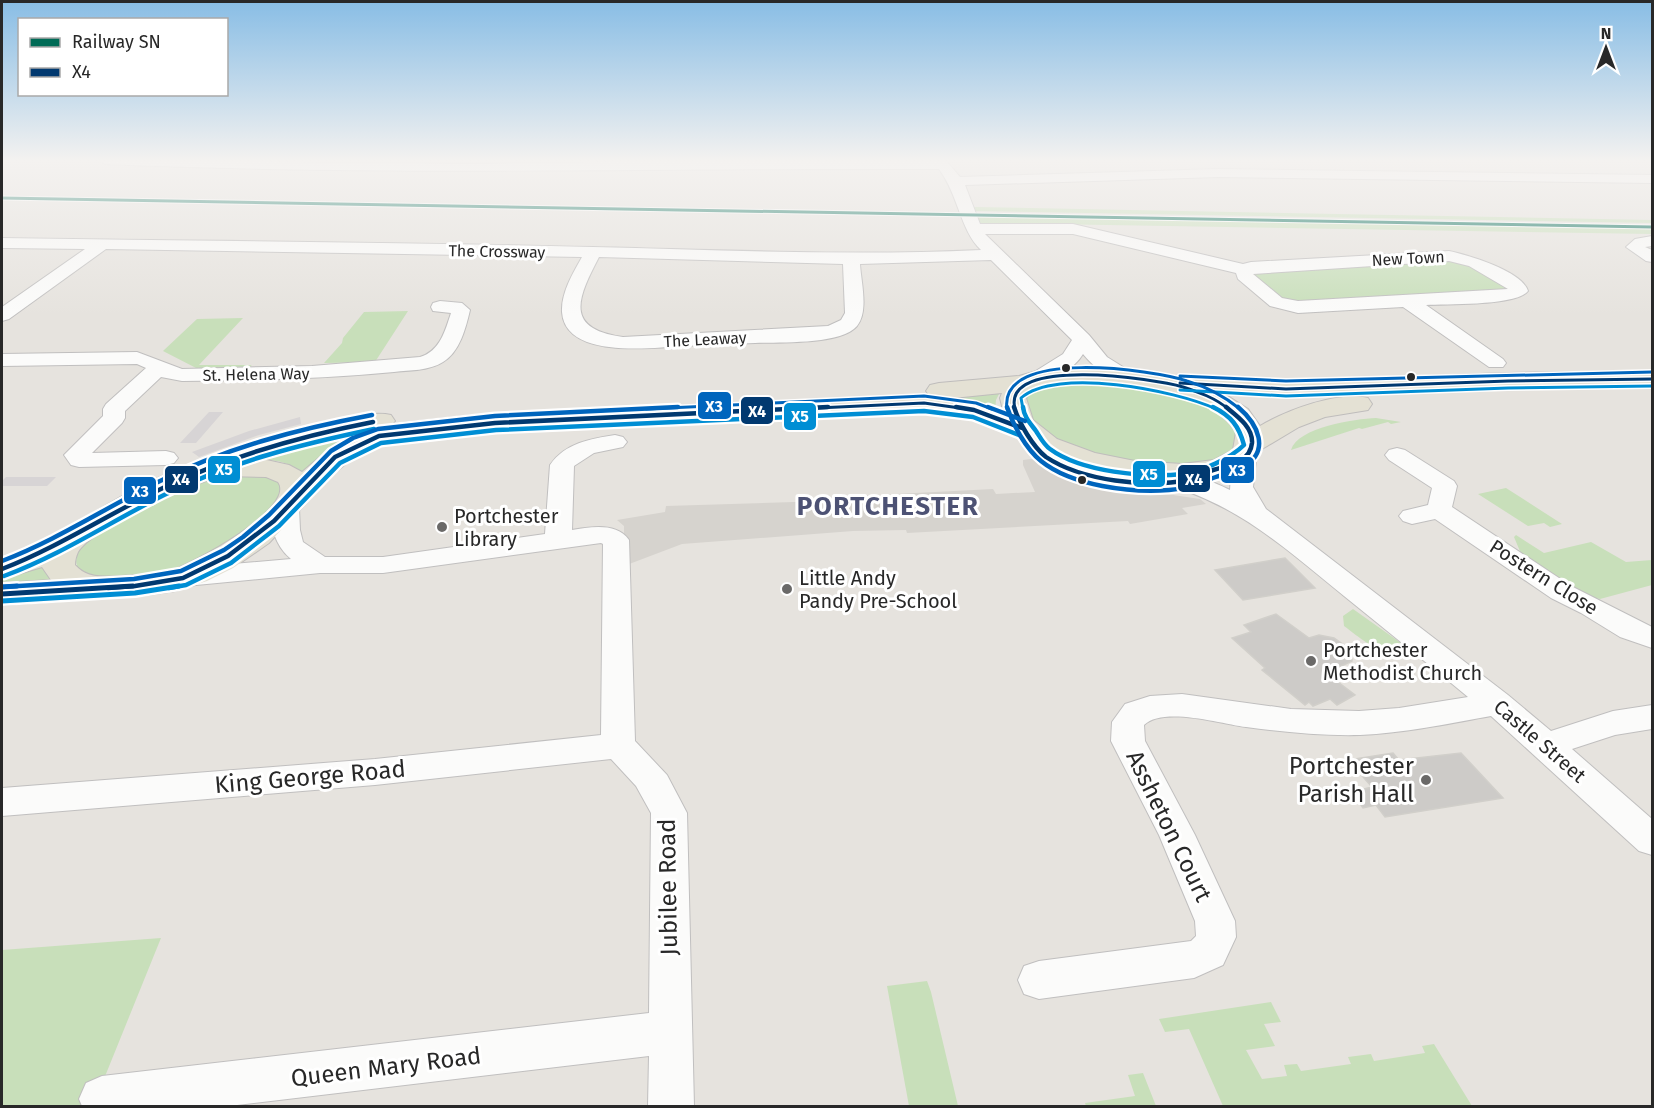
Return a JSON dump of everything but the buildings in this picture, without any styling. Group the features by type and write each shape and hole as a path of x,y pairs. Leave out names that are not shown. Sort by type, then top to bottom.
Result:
{"main road":[{"path":"2,569 36,558 69,542 144,497 201,471 280,443 337,428 411,418 916,393 1084,375 1286,389 1653,379"},
{"path":"1022,428 1013,408 1013,400 1015,393 1031,380"},
{"path":"1165,382 1209,398 1245,422 1248,451"},
{"path":"2,594 135,586 183,578 228,556 248,543 335,457 356,445 399,432 456,426 924,403 950,404 1001,417 1022,428 1032,437 1069,455 1138,469 1208,472 1226,467 1277,425 1298,416 1349,404 1564,389 1653,388"},
{"path":"201,471 243,466 274,470 290,478 296,485 290,502"},
{"path":"69,542 59,555 58,565 69,581 93,588"}],"street":[{"path":"968,212 974,229 993,255 1082,339 1100,361 1124,376"},
{"name":"New Town","path":"974,229 1073,229 1246,270 1251,267 1449,256 1475,262 1519,289 1509,295 1290,306 1271,299 1244,275 1246,270"},
{"path":"1653,242 1641,242 1634,247 1653,257"},
{"name":"The Crossway","path":"2,243 593,252 748,258 929,258 993,255"},
{"path":"2,315 102,245"},
{"name":"The Leaway","path":"593,252 575,289 572,316 575,326 588,336 608,342 623,343 797,335 831,332 842,328 849,323 854,313 851,257"},
{"path":"1406,300 1496,363"},
{"name":"St. Helena Way","path":"2,360 137,358 146,360 170,374 337,372 430,361 441,354 462,310 455,307 440,307"},
{"path":"1031,380 1071,358 1082,339"},
{"path":"158,368 114,409 114,418 76,455 76,458 166,458"},
{"path":"558,541 562,465 569,456 588,446 615,442"},
{"name":"Castle Street","path":"1248,451 1241,487 1256,512"},
{"path":"1397,455 1445,486 1439,510 1412,516"},
{"name":"Castle Street","path":"1138,469 1189,481 1256,512 1497,703 1653,840"},
{"path":"290,502 288,542 297,552 320,565"},
{"name":"Postern Close","path":"1439,510 1561,592 1591,606 1630,630 1653,638"},
{"path":"183,578 320,565 382,565 605,535 616,540 618,746"},
{"name":"Assheton Court","path":"1039,980 1194,959 1209,952 1216,937 1215,921 1196,878 1128,741 1128,722 1136,711 1163,704 1276,719 1340,723 1409,718 1497,703"},
{"path":"1547,746 1613,723 1653,717"},
{"name":"King George Road","path":"2,802 387,771 544,756 618,746"},
{"name":"Jubilee Road","path":"618,746 634,760 664,800 669,813 671,1107"},
{"name":"Queen Mary Road","path":"102,1100 669,1032"}],"shaded area":[{"path":"209,412 223,412 196,443 180,443"},
{"path":"300,417 301,424 259,435 199,457 192,452 249,431"},
{"path":"1039,458 1090,481 1200,499 1206,504 1182,508 1188,514 1130,524 1128,521 907,533 906,530 853,531 682,544 624,566 624,526 617,520 665,512 666,506 857,500 857,496 993,489 996,494 1035,492 1023,460"},
{"path":"6,477 56,477 47,486 2,486 2,481"}],"green space":[{"path":"1015,212 1219,212 1652,220 1652,223"},
{"path":"973,217 1652,228 1652,234 987,223 988,226 978,224"},
{"path":"1464,260 1511,289 1302,304 1275,297 1250,271"},
{"path":"408,311 375,362 324,363 342,343 343,338 364,312"},
{"path":"243,318 199,365 252,365 247,368 198,369 163,351 197,319"},
{"path":"1057,382 1137,383 1205,402 1233,422 1240,445 1218,461 1175,465 1123,460 1072,446 1036,425 1023,400 1032,390 1036,392 1043,388 1039,386"},
{"path":"1001,390 996,400 995,410 937,399 428,423 377,431 345,442 316,461 304,474 280,462 252,460 273,451 325,437 435,421 947,395"},
{"path":"1376,418 1401,422 1391,424 1388,422 1359,428 1291,450 1304,435 1315,430 1342,422"},
{"path":"255,473 280,482 284,499 239,544 157,577 96,578 79,571 76,562 80,549 88,540 120,519 197,481 226,474"},
{"path":"1506,488 1562,524 1550,527 1544,523 1528,526 1478,494"},
{"path":"1516,535 1544,553 1591,542 1626,562 1652,560 1652,585 1600,599 1590,597 1571,589 1522,556 1514,537"},
{"path":"45,561 46,572 52,582 50,584 2,586 2,576"},
{"path":"1353,609 1408,648 1391,652 1382,650 1359,637 1344,626 1343,616"},
{"path":"161,938 93,1106 2,1106 2,950"},
{"path":"927,981 958,1106 909,1106 887,986"},
{"path":"1271,1002 1281,1022 1264,1024 1275,1046 1246,1050 1262,1079 1287,1076 1284,1065 1297,1064 1301,1071 1351,1064 1348,1057 1371,1054 1374,1061 1425,1053 1422,1046 1434,1044 1472,1106 1223,1106 1189,1029 1165,1032 1159,1019"},
{"path":"1143,1073 1156,1106 1086,1106 1085,1103 1135,1096 1128,1075"}],"rail line":[{"name":"SN","path":"782,212 1652,227"}],"transit line":[{"name":"X3","path":"1066,368 1113,369 1162,374 1209,389 1229,400 1250,418 1259,436 1258,451 1250,462 1239,469 1194,486 1170,490 1115,488 1062,473 1046,465 1033,453 1012,421 1007,407 1007,395 1012,386 1021,379 1049,370 1066,368"},
{"name":"X3","path":"1180,376 1286,381 1652,372"},
{"name":"X4","path":"1067,375 1135,378 1183,387 1204,395 1224,405 1243,422 1251,435 1251,447 1244,458 1234,464 1192,479 1173,483 1136,483 1077,471 1041,452 1017,417 1013,405 1014,396 1028,383 1067,375"},
{"name":"X4","path":"1180,383 1286,389 1508,381 1652,379"},
{"name":"X5","path":"1067,383 1140,388 1199,401 1223,412 1239,427 1244,445 1233,456 1185,474 1135,474 1099,468 1066,458 1048,448 1024,415 1021,398 1030,390 1038,387 1067,383"},
{"name":"X5","path":"1180,390 1286,396 1508,388 1652,386"},
{"name":"X3","path":"2,587 134,579 181,571 224,550 243,537 269,515 331,451 353,438 378,429 495,416 924,396 976,403 1025,421"},
{"name":"X4","path":"2,594 135,586 183,578 228,556 247,543 274,521 335,457 379,436 495,423 924,403 974,410 1022,428"},
{"name":"X5","path":"2,601 135,593 186,585 231,563 251,549 279,526 340,463 381,443 496,430 924,411 973,417 1019,435"},
{"name":"X3","path":"2,561 43,544 139,491 185,469 263,440 372,415"},
{"name":"X4","path":"2,569 64,541 144,497 215,465 267,447 373,422"},
{"name":"X5","path":"4,576 46,559 189,483 240,463 293,447 374,429"}],"place":[{"name":"Portchester Library","path":"442,527"},
{"name":"Little Andy Pandy Pre-School","path":"787,589"},
{"name":"Portchester Methodist Church","path":"1311,661"},
{"name":"Portchester Parish Hall","path":"1426,780"}],"district":[{"name":"PORTCHESTER","path":"888,506"}]}
